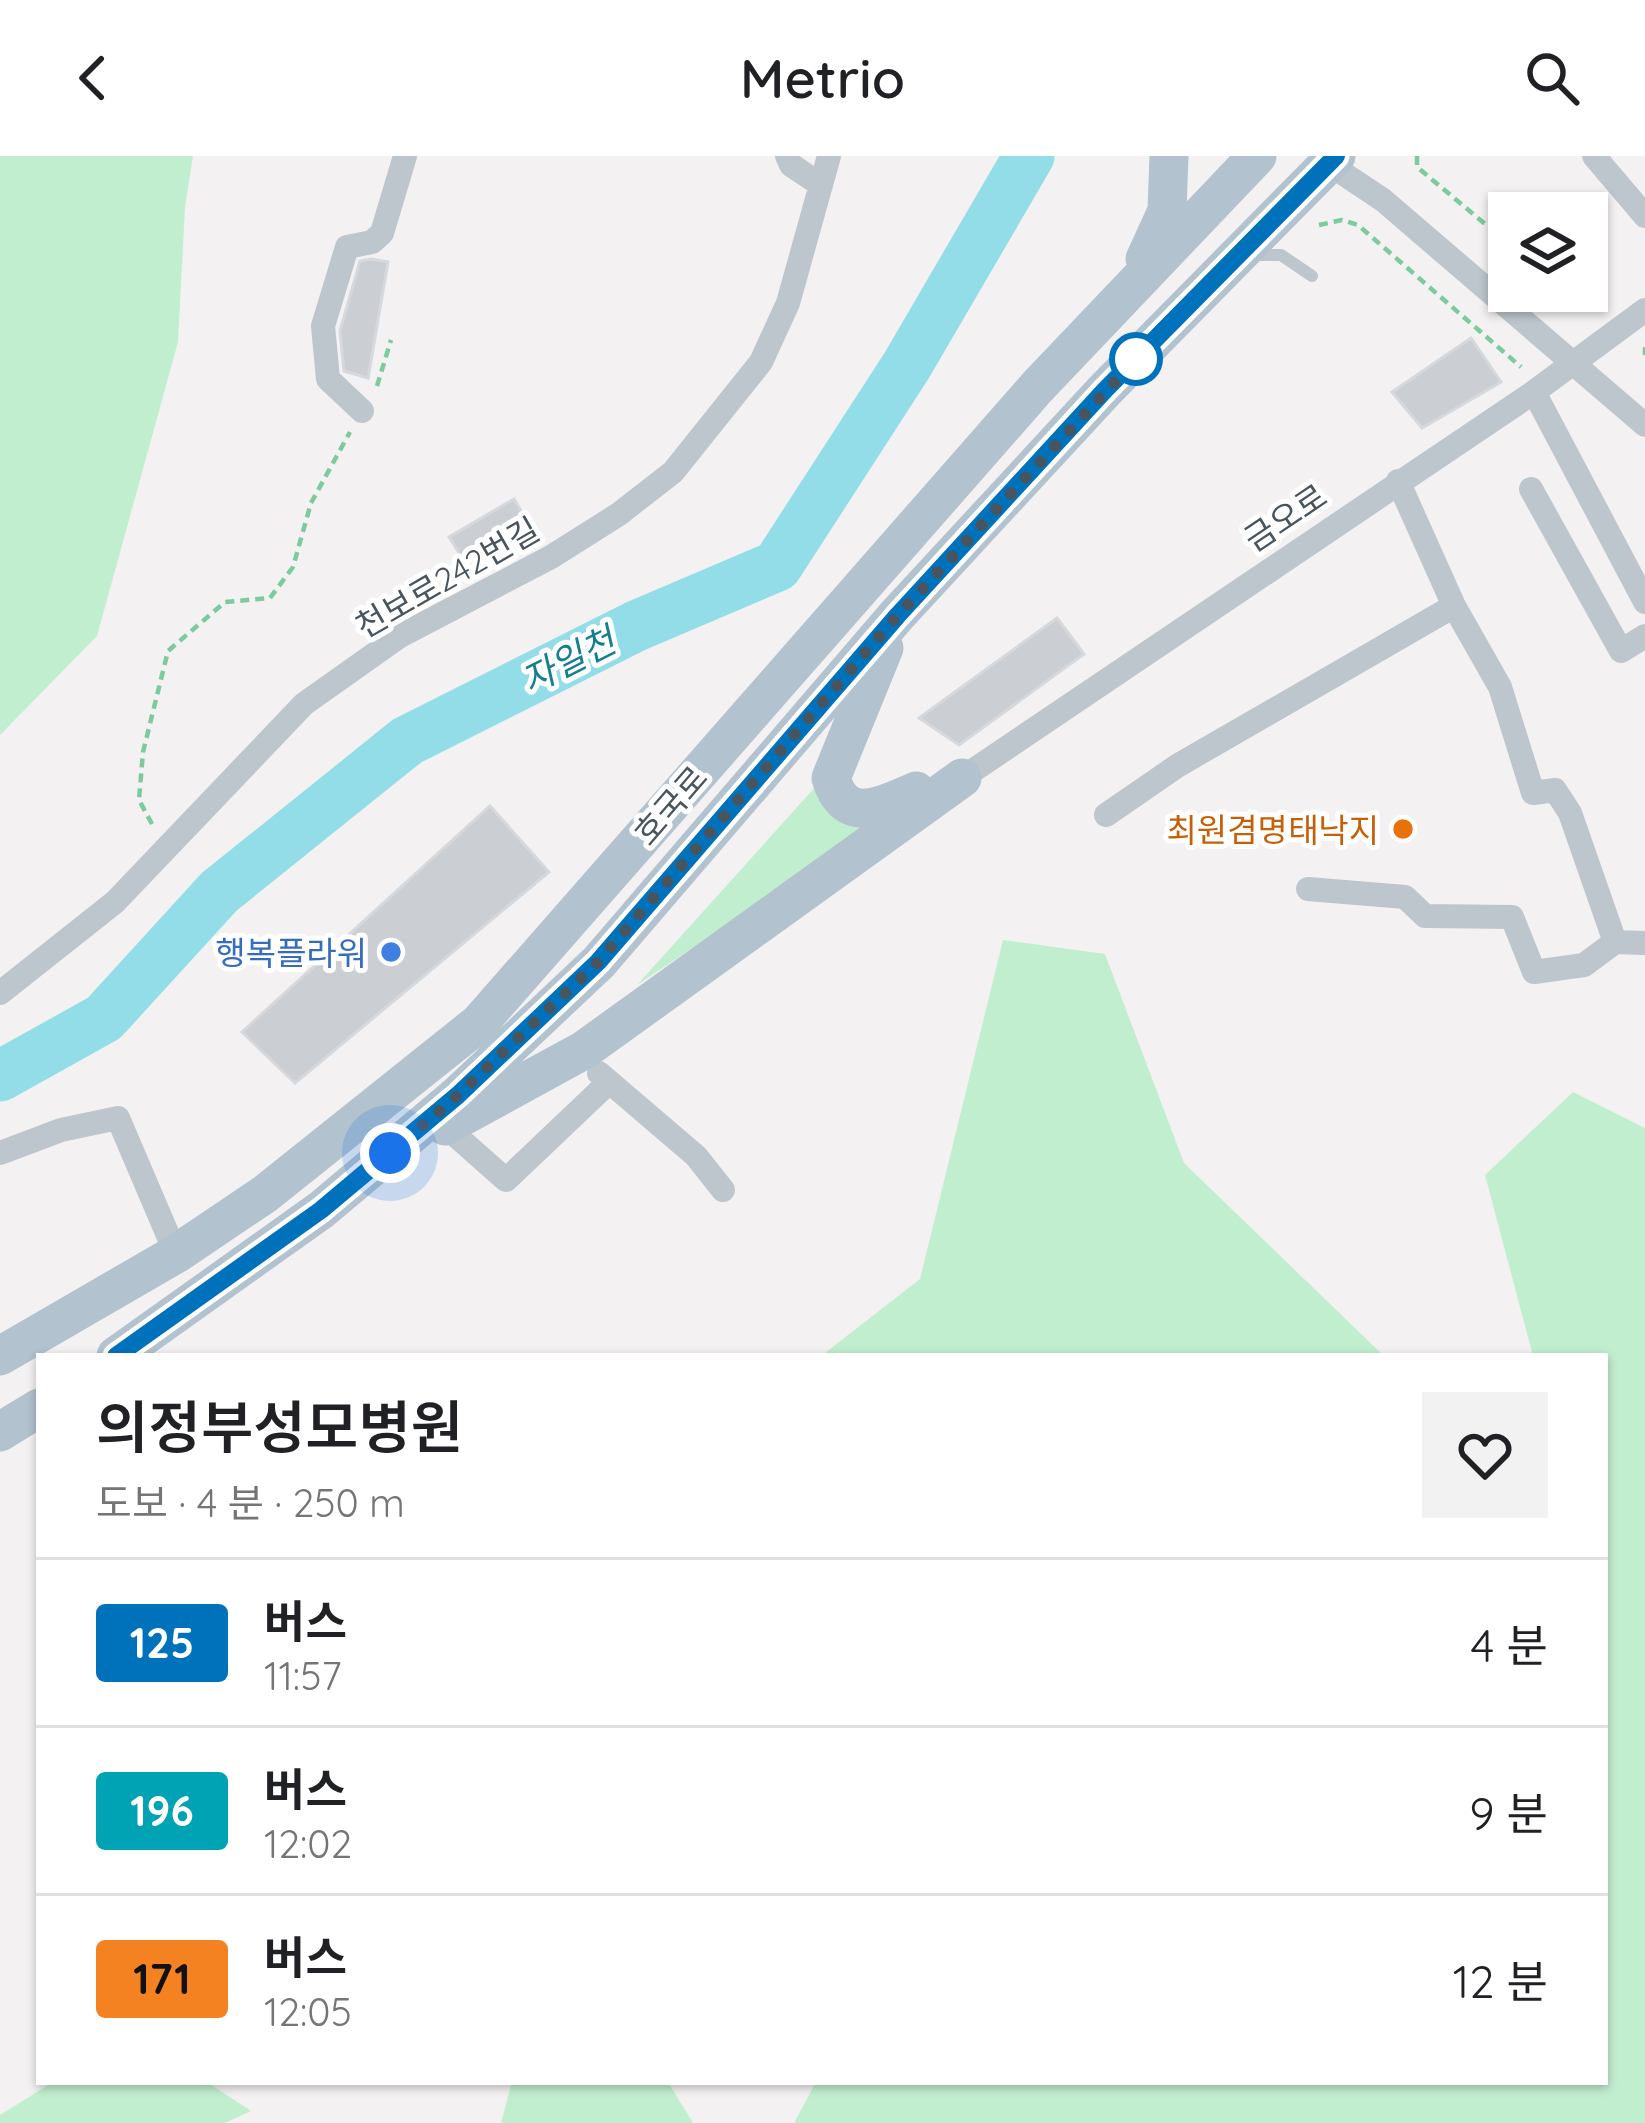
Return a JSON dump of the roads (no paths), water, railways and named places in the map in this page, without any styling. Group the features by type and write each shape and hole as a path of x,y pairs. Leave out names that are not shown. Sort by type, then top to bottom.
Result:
{"main road":[{"path":"1117,303 1167,211 1168,156"},
{"name":"호국로","path":"0,1357 176,1254 265,1194 479,1023 1038,386 1257,156"},
{"name":"호국로","path":"120,1353 321,1210 458,1095 598,962 898,615 1105,390 1333,160"},
{"path":"898,615 830,772 834,789 846,803 873,810 933,784 962,778"},
{"path":"321,1210 446,1126 584,1050 962,778"},
{"path":"0,1432 36,1410"}],"street":[{"path":"362,411 328,379 323,326 347,247 372,242 382,233 405,156"},
{"path":"787,156 791,165 821,185"},
{"name":"천보로242번길","path":"0,993 82,930 304,704 400,636 550,557 620,514 673,472 761,362 788,302 829,156"},
{"path":"1594,156 1645,216"},
{"path":"1333,160 1645,425"},
{"name":"금오로","path":"962,778 1534,392 1645,310"},
{"path":"1534,392 1645,602"},
{"path":"1397,481 1454,606 1500,687 1533,793 1555,790 1570,813 1615,943"},
{"path":"1531,489 1621,651 1645,636"},
{"path":"1106,815 1177,766 1454,606"},
{"path":"1308,889 1405,897 1425,916 1512,917 1534,972 1583,965 1615,943 1645,943"},
{"path":"584,1050 607,1084 696,1156 723,1190"},
{"path":"446,1126 506,1180 607,1084"},
{"path":"0,1154 61,1130 118,1118 176,1254"}],"lane":[{"path":"1238,256 1281,255 1312,276"}],"waterway":[{"name":"자일천","path":"0,1076 104,1018 219,892 407,741 636,626 777,566 907,365 1029,156"}],"place":[{"name":"최원겸명태낙지","path":"1403,829"},
{"name":"행복플라워","path":"391,952"}]}
